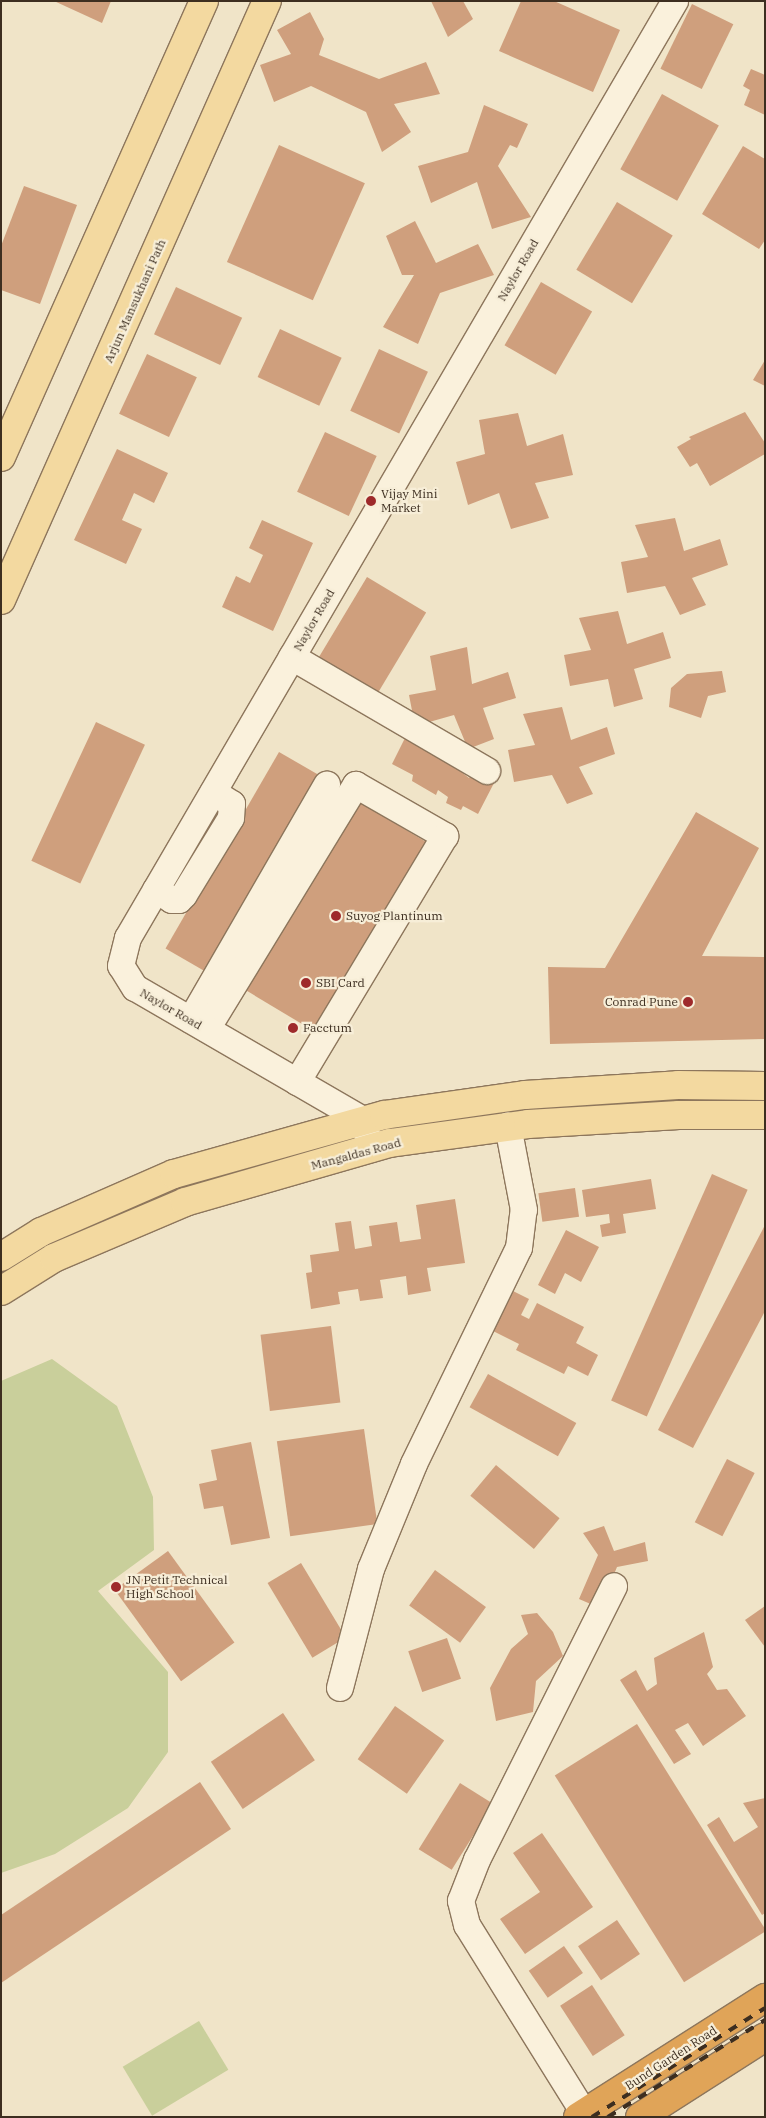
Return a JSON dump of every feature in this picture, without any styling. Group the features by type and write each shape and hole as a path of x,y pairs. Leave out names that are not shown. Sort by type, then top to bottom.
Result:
{"highway":[{"name":"Bund Garden Road","path":"581,2115 765,1998"},
{"path":"640,2117 765,2037"}],"main road":[{"path":"1,457 204,1"},
{"name":"Arjun Mansukhani Path","path":"1,600 267,1"},
{"path":"1,1256 41,1232 174,1174 363,1120 525,1095 678,1086 765,1086"},
{"name":"Mangaldas Road","path":"1,1291 54,1258 185,1202 372,1149 508,1126 679,1115 765,1115"}],"street":[{"name":"Naylor Road","path":"363,1120 135,988 121,966 128,938 676,1"},
{"path":"292,657 488,771"},
{"path":"199,1025 327,784"},
{"path":"199,1025 356,786 445,836 296,1082"},
{"path":"363,1120 372,1149"},
{"path":"340,1688 371,1569 414,1464 519,1248 524,1210 508,1126"},
{"path":"581,2115 467,1925 461,1900 477,1860 614,1586"}],"green space":[{"path":"52,1359 117,1406 153,1497 154,1550 98,1591 168,1672 168,1752 128,1808 55,1854 1,1873 1,1381"},
{"path":"199,2021 228,2070 152,2116 123,2067"}],"building":[{"path":"54,1 111,1 102,23"},
{"path":"431,1 463,1 473,19 448,37"},
{"path":"521,1 554,1 620,30 593,92 499,51"},
{"path":"692,4 733,24 702,89 660,69"},
{"path":"310,12 324,39 319,55 379,79 426,62 440,94 394,104 411,132 382,152 366,112 311,86 274,102 260,65 291,54 277,30"},
{"path":"751,69 765,75 765,115 744,105 750,90 743,86"},
{"path":"662,94 719,126 677,201 620,169"},
{"path":"484,105 528,124 517,148 510,145 498,166 531,217 492,229 477,182 431,203 418,166 468,152"},
{"path":"279,145 365,183 313,300 227,262"},
{"path":"743,146 765,159 765,240 759,249 702,214"},
{"path":"24,186 77,205 40,304 1,290 1,246"},
{"path":"617,202 673,235 632,303 576,270"},
{"path":"415,221 436,263 478,244 494,275 440,293 418,344 383,327 414,275 402,275 386,236"},
{"path":"541,282 592,311 556,375 504,345"},
{"path":"176,287 242,318 220,365 154,334"},
{"path":"280,329 342,358 319,406 258,377"},
{"path":"379,349 428,372 399,433 350,411"},
{"path":"147,354 197,377 169,437 119,414"},
{"path":"765,360 765,386 753,380"},
{"path":"745,412 765,443 765,454 710,486 697,463 690,467 677,447 691,439 689,437"},
{"path":"518,413 527,446 563,434 573,475 535,483 549,518 511,529 499,493 468,505 456,462 485,454 479,420"},
{"path":"325,432 377,456 349,516 297,492"},
{"path":"117,449 168,473 154,503 134,493 122,520 142,529 126,564 74,540"},
{"path":"675,518 684,551 720,539 728,565 692,578 706,605 680,615 665,586 627,593 621,562 648,557 635,525"},
{"path":"262,520 313,543 273,631 222,607 236,576 250,583 263,555 249,548"},
{"path":"367,577 426,613 376,696 317,660"},
{"path":"618,611 627,644 663,632 671,658 634,669 643,699 614,707 608,679 570,686 564,655 591,650 579,618"},
{"path":"467,647 472,684 508,672 516,698 483,708 494,739 468,749 454,715 415,726 409,695 436,690 430,656"},
{"path":"722,671 726,692 708,696 701,718 669,707 671,688 687,674"},
{"path":"562,707 571,740 607,727 615,754 579,767 593,794 567,804 552,775 514,782 508,750 535,745 523,714"},
{"path":"96,722 145,745 80,883 31,861"},
{"path":"407,734 462,765 460,771 469,778 473,772 494,783 478,814 463,806 461,810 446,803 448,797 438,790 436,795 412,781 413,775 392,764"},
{"path":"279,752 324,778 211,975 166,949"},
{"name":"Suyog Plantinum","path":"358,801 428,843 315,1032 245,990"},
{"path":"696,812 759,848 702,956 765,957 765,1039 550,1044 548,967 605,968"},
{"path":"712,1174 748,1190 647,1416 611,1401"},
{"path":"651,1179 656,1209 623,1214 626,1233 602,1237 600,1225 610,1223 609,1214 586,1217 582,1190"},
{"path":"575,1188 579,1217 542,1222 538,1193"},
{"path":"455,1199 465,1263 427,1268 431,1291 408,1295 406,1276 380,1280 383,1298 360,1301 358,1289 338,1292 340,1304 311,1309 306,1273 312,1272 310,1255 339,1251 335,1223 351,1221 355,1249 372,1246 369,1226 397,1222 400,1242 421,1239 416,1205"},
{"path":"765,1225 765,1311 693,1448 658,1430"},
{"path":"566,1230 599,1247 581,1282 565,1273 555,1294 538,1285"},
{"path":"513,1291 529,1299 521,1315 529,1319 537,1303 584,1327 576,1343 598,1355 588,1376 568,1366 564,1374 516,1350 519,1344 493,1331"},
{"path":"331,1326 340,1402 270,1411 261,1335"},
{"path":"488,1374 576,1423 558,1456 470,1407"},
{"path":"364,1429 377,1524 290,1536 277,1441"},
{"path":"251,1442 270,1538 231,1545 223,1506 204,1509 199,1484 217,1480 211,1450"},
{"path":"727,1459 755,1473 722,1536 695,1522"},
{"path":"496,1465 560,1518 534,1549 470,1496"},
{"path":"604,1526 614,1551 645,1542 648,1561 617,1567 600,1608 579,1599 598,1555 583,1533"},
{"path":"168,1551 234,1642 181,1681 115,1590"},
{"path":"301,1563 346,1638 312,1658 268,1583"},
{"path":"435,1570 486,1607 460,1643 409,1606"},
{"path":"765,1606 765,1647 745,1620"},
{"path":"537,1613 553,1632 563,1656 536,1681 533,1712 496,1721 490,1688 511,1649 528,1634 521,1615"},
{"path":"704,1632 713,1667 707,1674 717,1690 727,1689 746,1716 703,1746 688,1723 675,1730 691,1754 674,1764 620,1680 636,1670 647,1691 657,1684 654,1658"},
{"path":"447,1638 461,1679 422,1692 408,1651"},
{"path":"395,1706 444,1740 407,1794 358,1759"},
{"path":"283,1713 315,1760 243,1809 211,1762"},
{"path":"637,1724 765,1929 765,1932 684,1982 555,1775"},
{"path":"200,1782 231,1829 1,1983 1,1915"},
{"path":"460,1783 493,1804 452,1870 419,1849"},
{"path":"765,1798 765,1913 762,1915 707,1825 719,1817 734,1842 758,1827 743,1803"},
{"path":"542,1833 593,1907 525,1954 500,1919 540,1892 513,1853"},
{"path":"617,1920 640,1954 601,1980 578,1946"},
{"path":"564,1946 583,1973 548,1998 529,1971"},
{"path":"592,1985 625,2035 593,2056 560,2006"}],"railway":[{"path":"592,2117 765,2008"},
{"path":"608,2117 765,2020"}],"place":[{"name":"Vijay Mini Market","path":"371,501"},
{"name":"Suyog Plantinum","path":"336,916"},
{"name":"SBI Card","path":"306,983"},
{"name":"Conrad Pune","path":"688,1002"},
{"name":"Facctum","path":"293,1028"},
{"name":"JN Petit Technical High School","path":"116,1587"}]}
